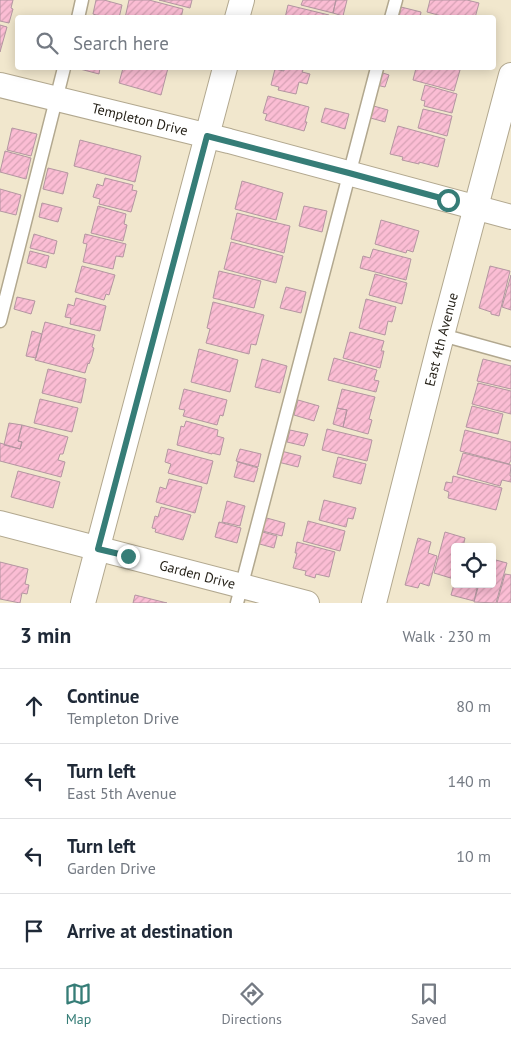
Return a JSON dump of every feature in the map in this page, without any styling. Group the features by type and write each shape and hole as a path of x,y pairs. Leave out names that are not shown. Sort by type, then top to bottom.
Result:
{"street":[{"path":"239,15 242,0"},
{"path":"83,603 224,70"},
{"name":"East 4th Avenue","path":"374,603 511,75"},
{"name":"Templeton Drive","path":"0,85 207,136 511,216"},
{"name":"Garden Drive","path":"0,523 98,549 239,594 307,603"}],"lane":[{"path":"79,15 82,0"},
{"path":"392,15 396,0"},
{"path":"0,321 63,70"},
{"path":"239,594 376,70"},
{"path":"442,335 511,354"}],"building":[{"path":"0,0 13,0 11,8 13,9 9,23 0,21"},
{"path":"96,0 104,0 122,5 120,15 93,14"},
{"path":"129,0 149,0 183,9 182,15 126,15"},
{"path":"159,0 192,0 190,8"},
{"path":"303,0 336,0 333,13 301,5"},
{"path":"336,0 347,0 343,15 333,13"},
{"path":"430,0 467,0 479,3 476,15 438,15 427,12"},
{"path":"288,5 329,15 286,15"},
{"path":"401,7 421,12 420,15 400,15"},
{"path":"0,25 7,27 0,52"},
{"path":"84,70 100,70 99,74"},
{"path":"122,70 167,70 161,95 119,83"},
{"path":"275,70 303,70 302,72 310,74 307,84 299,82 296,94 278,90 279,87 271,85"},
{"path":"416,70 460,70 454,91 413,80"},
{"path":"380,72 389,75 385,87 376,85"},
{"path":"425,85 457,94 452,113 424,106 425,101 421,100"},
{"path":"268,96 309,107 304,131 265,120 267,114 263,113"},
{"path":"370,105 388,110 385,122 367,117"},
{"path":"325,108 349,114 345,129 321,122"},
{"path":"423,109 452,116 447,136 418,128"},
{"path":"398,126 445,139 438,167 402,160 403,157 390,154"},
{"path":"12,128 37,134 31,156 7,150"},
{"path":"80,140 141,156 135,182 74,166"},
{"path":"5,151 31,158 26,179 0,172"},
{"path":"48,168 68,173 63,194 43,189"},
{"path":"105,178 133,185 132,190 137,191 131,212 99,204 100,199 93,197 97,184 103,186"},
{"path":"242,181 283,193 276,220 235,209"},
{"path":"0,189 21,195 16,215 0,211"},
{"path":"42,203 62,208 58,222 39,217"},
{"path":"98,206 126,214 124,224 127,225 123,241 91,233"},
{"path":"304,206 327,211 322,232 299,226"},
{"path":"237,213 290,226 284,253 231,239"},
{"path":"381,220 419,231 413,252 407,250 406,253 375,244"},
{"path":"34,234 57,241 54,254 30,248"},
{"path":"85,234 126,244 123,257 116,256 113,269 83,262 87,244 83,243"},
{"path":"231,242 283,256 276,283 224,269"},
{"path":"373,249 411,259 406,280 360,268 363,256 370,258"},
{"path":"30,251 49,256 46,268 27,263"},
{"path":"82,266 115,275 109,295 106,294 104,300 75,292"},
{"path":"490,266 510,271 499,316 479,308"},
{"path":"219,271 261,281 254,308 213,298"},
{"path":"375,274 407,283 402,304 369,295"},
{"path":"511,275 511,310 502,307"},
{"path":"286,287 306,292 301,313 280,308"},
{"path":"17,297 35,301 31,314 14,309"},
{"path":"76,298 106,306 100,331 70,324 71,318 65,317 68,304 74,306"},
{"path":"366,299 396,307 392,322 388,321 385,335 359,328"},
{"path":"213,302 264,315 256,345 251,344 249,354 206,343 210,329 207,328"},
{"path":"45,322 95,335 92,356 85,373 35,360"},
{"path":"32,331 42,334 36,358 26,356"},
{"path":"350,332 384,341 381,351 384,351 380,368 343,358"},
{"path":"199,349 238,360 230,392 191,382"},
{"path":"334,358 377,370 374,380 379,381 376,392 328,380"},
{"path":"262,359 287,366 280,393 255,387"},
{"path":"483,359 511,366 511,389 477,381"},
{"path":"48,369 86,379 81,403 42,393"},
{"path":"478,383 511,391 511,414 472,404"},
{"path":"184,389 227,400 223,416 220,415 217,425 183,416 185,410 179,409"},
{"path":"342,389 375,397 369,419 372,420 368,434 343,427 347,410 337,408"},
{"path":"40,399 78,408 72,432 34,423"},
{"path":"298,400 319,406 314,421 294,415"},
{"path":"472,406 503,414 498,434 466,427"},
{"path":"337,408 347,410 343,427 333,424"},
{"path":"186,421 218,430 217,436 224,438 220,455 177,445 181,426 184,427"},
{"path":"9,423 22,425 18,441 22,442 20,449 4,445"},
{"path":"22,425 68,437 63,454 60,454 58,460 65,462 61,477 0,461 0,443 20,449 22,442 18,441"},
{"path":"327,429 372,440 367,461 322,450"},
{"path":"290,430 308,434 304,446 287,442"},
{"path":"465,430 511,442 511,460 509,464 460,451"},
{"path":"168,449 213,461 207,484 168,473 171,464 165,462"},
{"path":"240,449 261,454 258,467 236,461"},
{"path":"281,451 301,456 298,467 278,462"},
{"path":"463,453 511,465 511,482 502,480 500,486 457,474"},
{"path":"338,457 366,464 361,484 333,477"},
{"path":"238,462 258,468 254,482 234,477"},
{"path":"18,471 60,482 53,508 11,497"},
{"path":"453,476 502,488 496,510 448,498 449,492 444,490 446,482 452,483"},
{"path":"169,479 202,487 195,513 156,502 160,487 166,489"},
{"path":"324,500 356,508 353,519 348,518 346,527 319,520"},
{"path":"227,501 245,506 240,526 222,522"},
{"path":"161,507 191,515 183,540 155,532 156,529 152,528 155,516 158,517"},
{"path":"263,517 285,523 282,536 259,530"},
{"path":"308,521 345,531 340,551 303,541"},
{"path":"219,522 241,528 237,543 215,537"},
{"path":"259,531 277,536 274,548 256,543"},
{"path":"445,532 465,538 464,543 451,543 451,578 434,573"},
{"path":"418,538 431,542 428,553 437,556 429,586 420,583 418,588 405,585"},
{"path":"297,542 335,552 329,577 316,574 315,578 305,575 306,571 293,568 297,553 295,553"},
{"path":"496,560 507,563 496,603 474,602 478,588 496,588"},
{"path":"0,562 28,569 25,584 29,585 27,594 22,593 20,603 0,599"},
{"path":"505,574 511,575 511,603 497,603"},
{"path":"453,588 477,588 474,601 451,595"},
{"path":"135,595 167,603 133,603"}],"route":[{"path":"128,556 98,549 207,136 448,200"}]}
